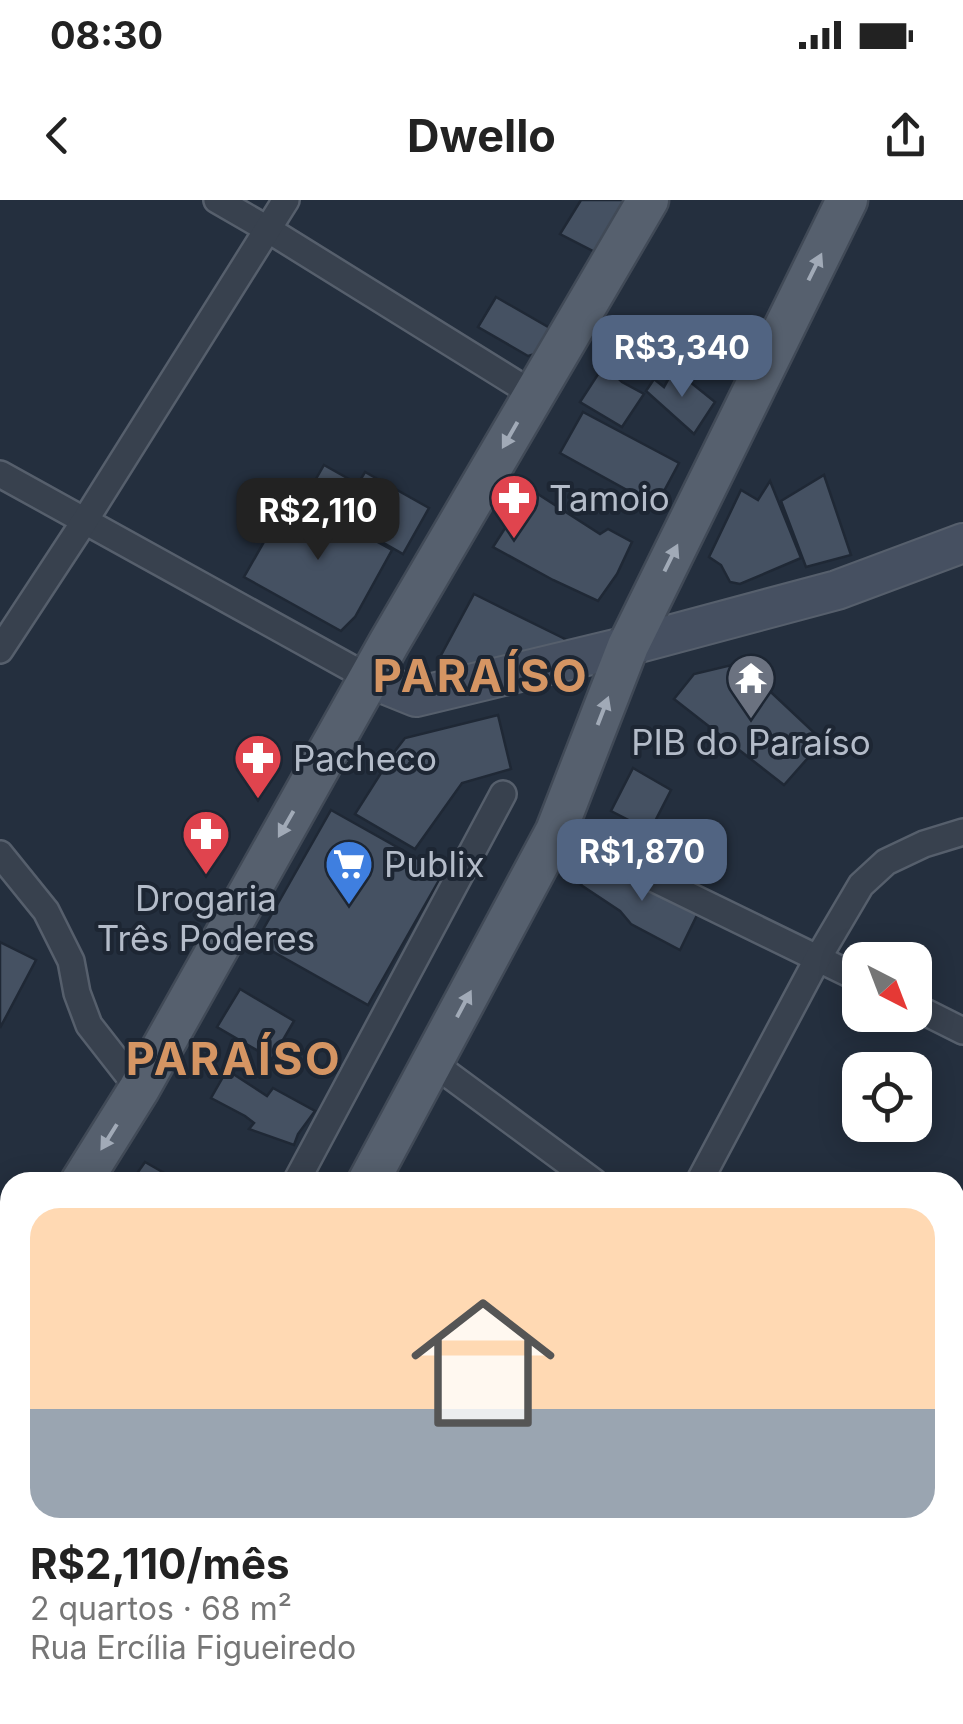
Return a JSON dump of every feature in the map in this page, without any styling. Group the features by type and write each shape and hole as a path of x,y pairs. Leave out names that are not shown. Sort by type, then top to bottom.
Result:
{"main road":[{"path":"88,1172 139,1089 369,678 648,200"},
{"path":"374,1172 556,831 628,646 847,200"},
{"path":"369,678 416,698 836,590 963,543"}],"street":[{"path":"217,200 533,394"},
{"path":"0,650 286,200"},
{"path":"0,474 369,678"},
{"path":"301,1172 503,794"},
{"path":"556,831 842,970"},
{"path":"705,1172 861,885 886,862 963,832"},
{"path":"0,854 46,911 72,961 89,1025 139,1089"},
{"path":"932,1015 963,1031"},
{"path":"434,1063 581,1172"}],"building":[{"path":"581,200 626,200 595,252 560,234"},
{"path":"496,297 555,331 542,352 528,356 478,327"},
{"path":"604,365 622,382 644,394 622,427 580,402"},
{"path":"674,369 715,402 694,434 646,391 654,379 664,387"},
{"path":"583,412 679,463 656,506 560,453"},
{"path":"324,465 358,484 365,472 429,508 403,554 305,498"},
{"path":"824,475 851,555 806,567 781,501"},
{"path":"770,481 801,558 740,584 730,582 721,565 709,557 741,490 758,500"},
{"path":"530,489 600,534 608,529 632,542 598,601 493,547"},
{"path":"291,494 392,550 355,617 341,631 244,577"},
{"path":"474,594 565,639 560,652 447,673 439,659"},
{"name":"PIB do Paraíso","path":"740,663 823,741 784,785 674,699 694,674"},
{"path":"498,715 511,769 462,783 415,849 355,814 405,738"},
{"path":"633,768 671,790 650,831 611,811"},
{"name":"Publix","path":"331,810 443,873 368,1005 256,942"},
{"path":"594,859 699,911 680,950 631,924 620,911 581,885"},
{"path":"0,942 36,960 0,1028"},
{"path":"240,989 294,1021 272,1059 217,1027"},
{"path":"227,1070 267,1096 273,1088 315,1111 294,1145 249,1129 254,1123 211,1098"},
{"path":"145,1162 162,1172 138,1172"}],"place":[{"name":"Tamoio","path":"514,540"},
{"name":"PIB do Paraíso","path":"751,720"},
{"name":"Pacheco","path":"258,800"},
{"name":"Drogaria Três Poderes","path":"206,876"},
{"name":"Publix","path":"349,906"}],"district":[{"name":"PARAÍSO","path":"481,675"},
{"name":"PARAÍSO","path":"234,1058"}]}
